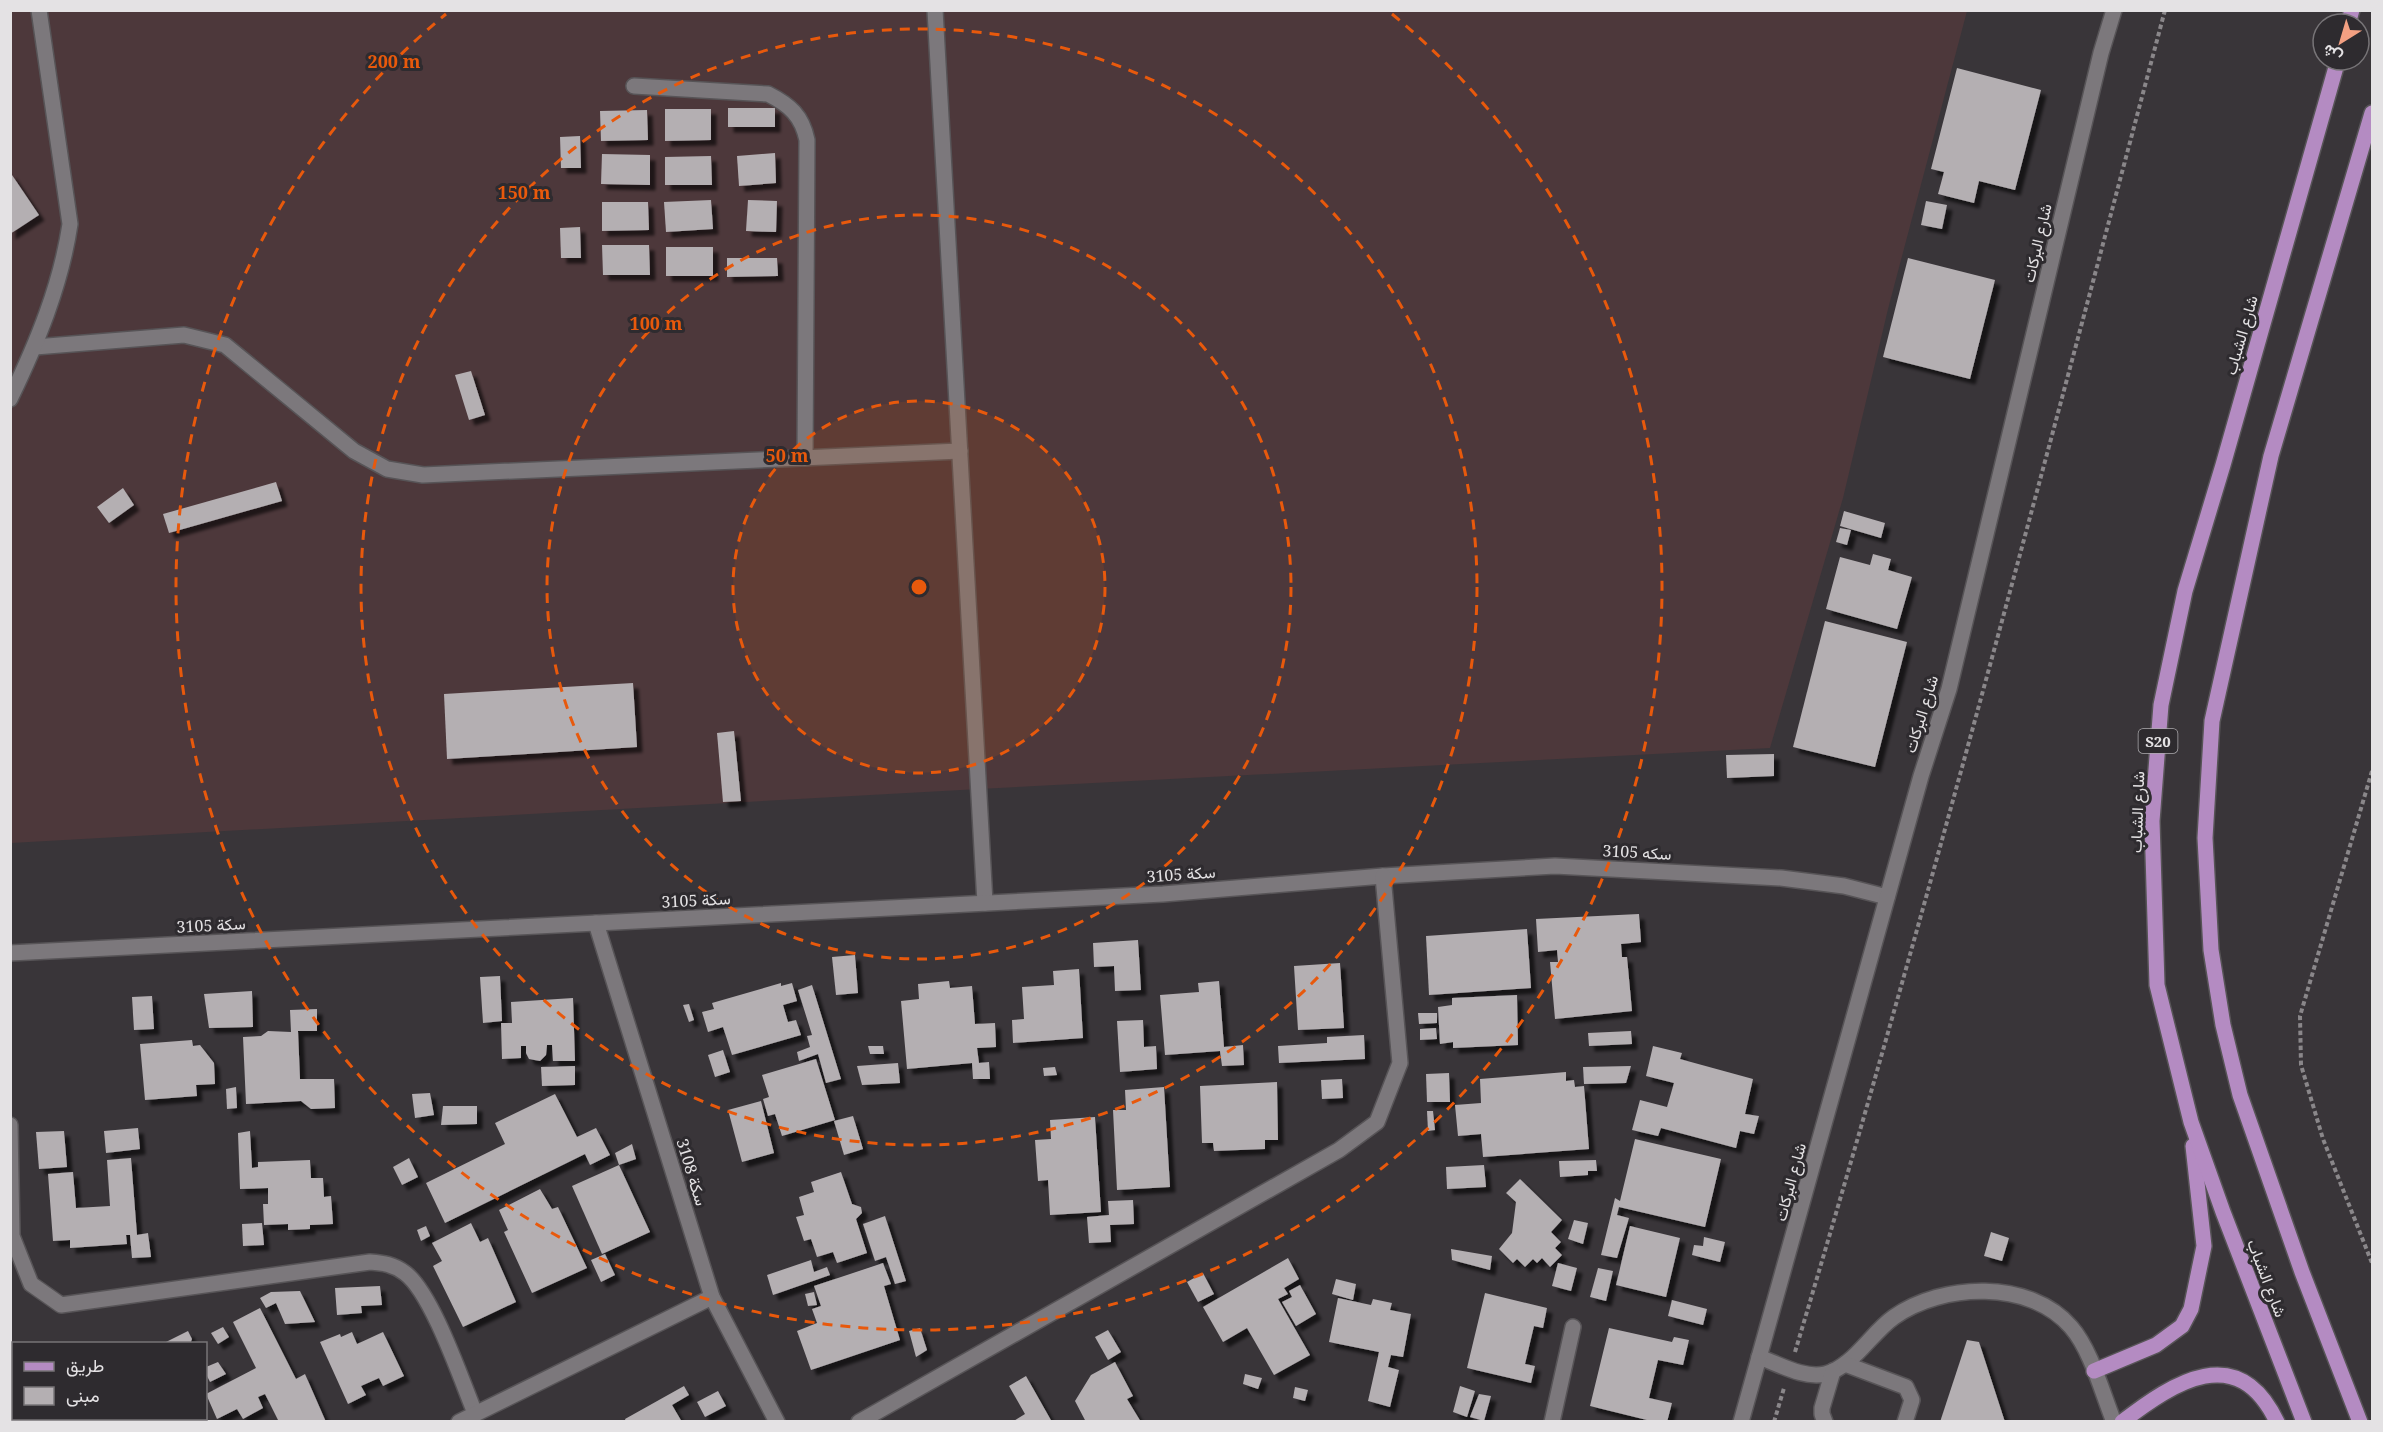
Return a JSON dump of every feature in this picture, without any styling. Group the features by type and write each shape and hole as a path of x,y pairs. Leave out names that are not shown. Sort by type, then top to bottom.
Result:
{"main road":[{"name":"شارع الشباب","path":"2304,1422 2191,1122 2157,985 2152,821 2161,705 2185,591 2335,72"},
{"path":"2360,1422 2302,1272 2240,1095 2223,1025 2211,950 2205,838 2212,721 2271,456 2373,113"},
{"path":"2094,1371 2156,1345 2182,1326 2191,1309 2204,1246 2191,1122"},
{"path":"2122,1422 2181,1383 2216,1373 2238,1379 2255,1389 2270,1405 2277,1422"}],"street":[{"path":"10,399 35,347 66,254 70,224 39,10"},
{"path":"935,10 985,903"},
{"name":"شارع البركات","path":"1741,1422 1921,776 1949,689 2101,52 2114,10"},
{"path":"634,86 768,94 782,101 797,113 804,127 807,140 805,458"},
{"path":"35,347 184,335 225,345 354,451 387,469 423,475 960,451"},
{"name":"سكه 3105","path":"1383,876 1555,866 1781,878 1844,886 1887,897"},
{"path":"859,1422 1339,1150 1377,1122 1400,1063 1383,876"},
{"name":"سكة 3105","path":"10,953 1163,894 1383,876"},
{"name":"سكة 3108","path":"596,923 712,1297 777,1422"},
{"path":"10,1125 12,1236 31,1284 61,1305 370,1263 390,1264 406,1274 430,1305 475,1413"},
{"path":"1825,1422 1822,1408 1839,1368 1894,1317 1919,1303 1942,1295 1987,1292 2030,1299 2060,1316 2079,1336 2114,1422"},
{"path":"459,1422 712,1297"},
{"path":"1552,1422 1574,1327"},
{"path":"1759,1357 1815,1375 1839,1368 1906,1387 1912,1400 1905,1422"}],"path":[{"path":"1774,1422 1837,1211 2041,480 2165,10"},
{"path":"2373,771 2300,1016 2301,1065 2323,1139 2373,1263"}],"shaded area":[{"path":"11,11 1967,11 1888,309 1843,498 1770,748 11,843"}],"building":[{"path":"1957,68 2041,90 2015,190 1979,181 1974,203 1938,194 1944,172 1931,169"},
{"path":"728,108 775,108 775,127 728,127"},
{"path":"665,109 711,109 711,140 665,141"},
{"path":"647,110 648,140 601,141 600,111"},
{"path":"580,136 581,168 561,168 560,137"},
{"path":"775,153 776,183 739,186 737,156"},
{"path":"602,154 650,155 650,185 601,184"},
{"path":"711,156 712,185 665,185 665,157"},
{"path":"10,172 39,215 10,234"},
{"path":"711,200 713,229 666,232 664,202"},
{"path":"748,200 777,201 776,232 746,231"},
{"path":"1926,201 1947,205 1942,229 1921,225"},
{"path":"602,202 648,202 649,230 602,231"},
{"path":"580,227 581,258 561,258 560,228"},
{"path":"602,245 649,245 650,275 603,275"},
{"path":"666,247 713,247 713,276 666,276"},
{"path":"727,258 777,258 778,276 727,277"},
{"path":"1908,258 1995,280 1970,379 1883,357"},
{"path":"471,371 485,415 469,420 455,375"},
{"path":"276,482 282,501 169,533 163,514"},
{"path":"123,488 134,505 109,523 97,507"},
{"path":"1844,511 1885,523 1881,538 1840,526"},
{"path":"1840,528 1851,530 1847,545 1836,542"},
{"path":"1873,554 1891,559 1888,570 1912,577 1897,629 1826,609 1840,557 1870,565"},
{"path":"1825,621 1907,642 1875,767 1793,747"},
{"path":"633,683 637,747 447,759 444,694"},
{"path":"734,731 741,801 723,802 717,733"},
{"path":"1774,754 1774,776 1727,778 1726,755"},
{"path":"1639,914 1641,942 1621,944 1622,957 1627,957 1632,1011 1555,1019 1550,962 1558,962 1557,950 1538,952 1536,919"},
{"path":"1527,929 1531,988 1429,995 1426,936"},
{"path":"1138,940 1141,990 1115,991 1114,966 1094,967 1093,943"},
{"path":"855,955 858,993 836,995 832,957"},
{"path":"1340,963 1344,1028 1298,1030 1294,966"},
{"path":"1079,969 1083,1038 1013,1043 1012,1020 1024,1019 1022,987 1054,985 1053,971"},
{"path":"500,976 502,1021 483,1023 480,977"},
{"path":"949,981 950,988 972,986 975,1024 995,1023 996,1047 977,1048 979,1063 989,1062 990,1079 973,1079 972,1063 907,1069 901,1001 919,999 918,984"},
{"path":"1219,981 1224,1047 1243,1045 1244,1065 1222,1066 1220,1051 1165,1055 1160,995 1199,992 1198,983"},
{"path":"781,983 781,986 792,983 797,1001 783,1005 788,1022 796,1020 801,1035 732,1055 723,1027 708,1032 702,1012 714,1009 712,1003"},
{"path":"812,985 841,1079 826,1083 818,1054 799,1061 797,1052 810,1047 807,1036 812,1035 798,990"},
{"path":"252,991 253,1027 209,1028 204,994"},
{"path":"1517,995 1518,1045 1453,1048 1453,1042 1440,1044 1438,1007 1452,1005 1452,998"},
{"path":"152,996 154,1029 134,1030 132,997"},
{"path":"573,998 575,1061 553,1061 552,1045 547,1045 546,1055 540,1061 529,1059 526,1046 521,1046 521,1058 502,1059 501,1023 512,1023 511,1002"},
{"path":"689,1004 694,1020 689,1022 683,1005"},
{"path":"317,1009 317,1031 298,1031 300,1079 334,1079 335,1108 311,1109 301,1101 246,1104 243,1037 261,1036 268,1031 291,1032 290,1010"},
{"path":"1418,1013 1437,1013 1437,1023 1419,1024"},
{"path":"1143,1020 1144,1047 1156,1046 1157,1069 1120,1072 1117,1021"},
{"path":"1436,1028 1437,1039 1420,1040 1420,1029"},
{"path":"1631,1031 1632,1044 1589,1046 1588,1033"},
{"path":"1364,1035 1365,1059 1279,1063 1278,1046 1327,1043 1327,1037"},
{"path":"192,1040 193,1046 200,1045 214,1063 215,1084 196,1085 197,1096 145,1100 140,1044"},
{"path":"868,1046 883,1046 884,1054 870,1054"},
{"path":"1653,1046 1682,1053 1680,1059 1753,1079 1745,1114 1759,1116 1754,1134 1740,1131 1736,1148 1661,1128 1658,1136 1632,1130 1640,1100 1667,1107 1674,1083 1646,1076"},
{"path":"723,1050 730,1072 715,1077 708,1055"},
{"path":"816,1059 835,1120 782,1136 775,1114 768,1116 763,1099 769,1097 762,1075"},
{"path":"898,1063 900,1083 862,1085 857,1066"},
{"path":"575,1066 575,1085 542,1086 541,1067"},
{"path":"1631,1066 1626,1083 1584,1084 1583,1067"},
{"path":"1055,1067 1057,1075 1044,1076 1043,1068"},
{"path":"1566,1072 1566,1081 1574,1080 1575,1087 1584,1086 1589,1149 1483,1157 1481,1134 1458,1136 1455,1105 1481,1103 1480,1079"},
{"path":"1449,1073 1450,1102 1427,1102 1426,1074"},
{"path":"1342,1079 1343,1098 1322,1099 1321,1080"},
{"path":"1277,1082 1278,1140 1265,1140 1265,1149 1214,1151 1213,1143 1202,1143 1200,1086"},
{"path":"236,1087 237,1108 227,1109 226,1089"},
{"path":"1164,1087 1170,1187 1117,1190 1113,1110 1126,1110 1125,1090"},
{"path":"430,1093 434,1115 415,1118 412,1094"},
{"path":"555,1094 577,1137 596,1128 610,1155 590,1165 585,1154 445,1223 426,1183 505,1144 495,1123"},
{"path":"761,1101 774,1153 742,1162 728,1110"},
{"path":"443,1106 477,1106 477,1124 441,1125"},
{"path":"1427,1111 1433,1111 1435,1130 1428,1131"},
{"path":"853,1116 863,1149 844,1155 834,1121"},
{"path":"1095,1117 1101,1212 1050,1215 1048,1180 1038,1181 1035,1140 1051,1139 1050,1120"},
{"path":"138,1128 140,1149 106,1153 104,1131"},
{"path":"64,1131 67,1167 39,1169 36,1132"},
{"path":"250,1131 252,1168 258,1167 258,1162 310,1160 311,1178 323,1178 324,1197 331,1196 333,1224 310,1225 310,1229 288,1230 288,1224 264,1225 263,1204 268,1204 268,1188 240,1189 238,1133"},
{"path":"1635,1139 1721,1159 1705,1227 1619,1207 1617,1215 1629,1218 1617,1258 1601,1255 1615,1198 1620,1201"},
{"path":"632,1144 636,1159 619,1165 615,1153"},
{"path":"131,1158 137,1235 148,1233 151,1257 132,1258 130,1235 126,1235 127,1244 70,1248 70,1240 53,1241 48,1174 73,1172 76,1208 110,1206 107,1160"},
{"path":"409,1158 418,1177 402,1185 393,1167"},
{"path":"1596,1160 1597,1171 1588,1171 1588,1175 1560,1177 1559,1161"},
{"path":"619,1165 650,1232 602,1254 572,1186"},
{"path":"1484,1165 1486,1187 1447,1189 1446,1167"},
{"path":"841,1172 852,1204 861,1207 862,1213 856,1219 867,1253 837,1263 833,1252 817,1257 811,1239 804,1241 796,1217 804,1215 799,1197 814,1192 811,1182"},
{"path":"1520,1179 1562,1220 1551,1232 1561,1242 1555,1248 1562,1255 1550,1267 1542,1258 1537,1263 1533,1259 1525,1267 1517,1259 1513,1263 1499,1249 1512,1233 1516,1202 1506,1193"},
{"path":"540,1189 552,1209 558,1207 587,1268 532,1293 504,1232 508,1230 499,1210"},
{"path":"1133,1200 1134,1224 1110,1225 1111,1242 1089,1243 1087,1217 1109,1215 1108,1201"},
{"path":"885,1216 906,1281 895,1284 886,1257 875,1261 863,1224"},
{"path":"1574,1220 1588,1223 1583,1244 1568,1239"},
{"path":"262,1223 264,1245 243,1246 242,1224"},
{"path":"471,1223 480,1242 488,1238 516,1302 463,1327 433,1266 442,1261 432,1243"},
{"path":"426,1226 430,1236 421,1241 417,1230"},
{"path":"1630,1226 1680,1238 1666,1297 1616,1285"},
{"path":"1991,1232 2009,1238 2002,1261 1984,1256"},
{"path":"1704,1237 1725,1242 1720,1262 1692,1255 1694,1245 1703,1246"},
{"path":"1451,1249 1492,1256 1490,1270 1452,1260"},
{"path":"605,1254 615,1275 601,1282 591,1260"},
{"path":"1288,1258 1299,1279 1284,1288 1288,1294 1278,1299 1310,1355 1274,1375 1247,1328 1223,1342 1203,1307"},
{"path":"811,1260 814,1272 827,1267 830,1275 773,1295 767,1275"},
{"path":"883,1263 891,1284 884,1286 900,1340 811,1370 797,1331 817,1323 812,1309 821,1306 814,1286"},
{"path":"1558,1263 1577,1268 1571,1291 1552,1286"},
{"path":"1598,1268 1613,1271 1606,1301 1590,1297"},
{"path":"1203,1273 1214,1294 1198,1302 1187,1282"},
{"path":"1336,1279 1356,1284 1353,1300 1332,1294"},
{"path":"1300,1285 1316,1314 1296,1326 1282,1302 1292,1297 1289,1291"},
{"path":"380,1286 382,1305 361,1306 362,1313 337,1315 335,1288"},
{"path":"300,1291 315,1322 285,1324 276,1303 266,1308 260,1298 271,1292"},
{"path":"814,1292 817,1305 808,1306 805,1294"},
{"path":"1485,1293 1547,1308 1543,1328 1534,1326 1525,1364 1535,1366 1531,1383 1467,1368"},
{"path":"1338,1298 1371,1305 1373,1299 1392,1303 1390,1310 1411,1314 1403,1357 1391,1355 1388,1367 1399,1370 1390,1407 1368,1401 1379,1352 1329,1342"},
{"path":"1672,1300 1707,1309 1703,1325 1668,1316"},
{"path":"260,1308 296,1379 305,1374 326,1422 279,1422 265,1394 258,1397 263,1408 243,1419 237,1409 217,1419 207,1393 256,1368 233,1322"},
{"path":"223,1327 229,1337 218,1344 211,1333"},
{"path":"920,1328 927,1350 916,1357 909,1331"},
{"path":"1609,1328 1672,1342 1674,1337 1689,1340 1683,1365 1658,1360 1649,1398 1672,1403 1667,1422 1655,1422 1590,1406"},
{"path":"1108,1330 1121,1352 1108,1360 1095,1337"},
{"path":"188,1331 192,1339 191,1342 166,1342"},
{"path":"352,1332 357,1344 383,1332 404,1376 383,1386 379,1378 361,1386 366,1395 348,1404 320,1342"},
{"path":"1967,1340 1979,1342 2005,1422 1940,1422"},
{"path":"218,1362 226,1374 210,1382 207,1367"},
{"path":"1115,1362 1133,1396 1127,1399 1141,1422 1086,1422 1075,1401 1091,1375"},
{"path":"10,1372 12,1372 12,1420 36,1420 37,1422 10,1422"},
{"path":"1245,1374 1262,1378 1258,1389 1243,1384"},
{"path":"1026,1376 1052,1422 1012,1422 1025,1414 1009,1386"},
{"path":"684,1386 689,1395 672,1405 682,1422 626,1422 625,1419"},
{"path":"1460,1386 1475,1391 1467,1417 1453,1412"},
{"path":"1295,1387 1308,1390 1305,1401 1293,1398"},
{"path":"718,1391 726,1406 705,1417 697,1402"},
{"path":"1479,1394 1491,1396 1484,1421 1470,1417"}]}
